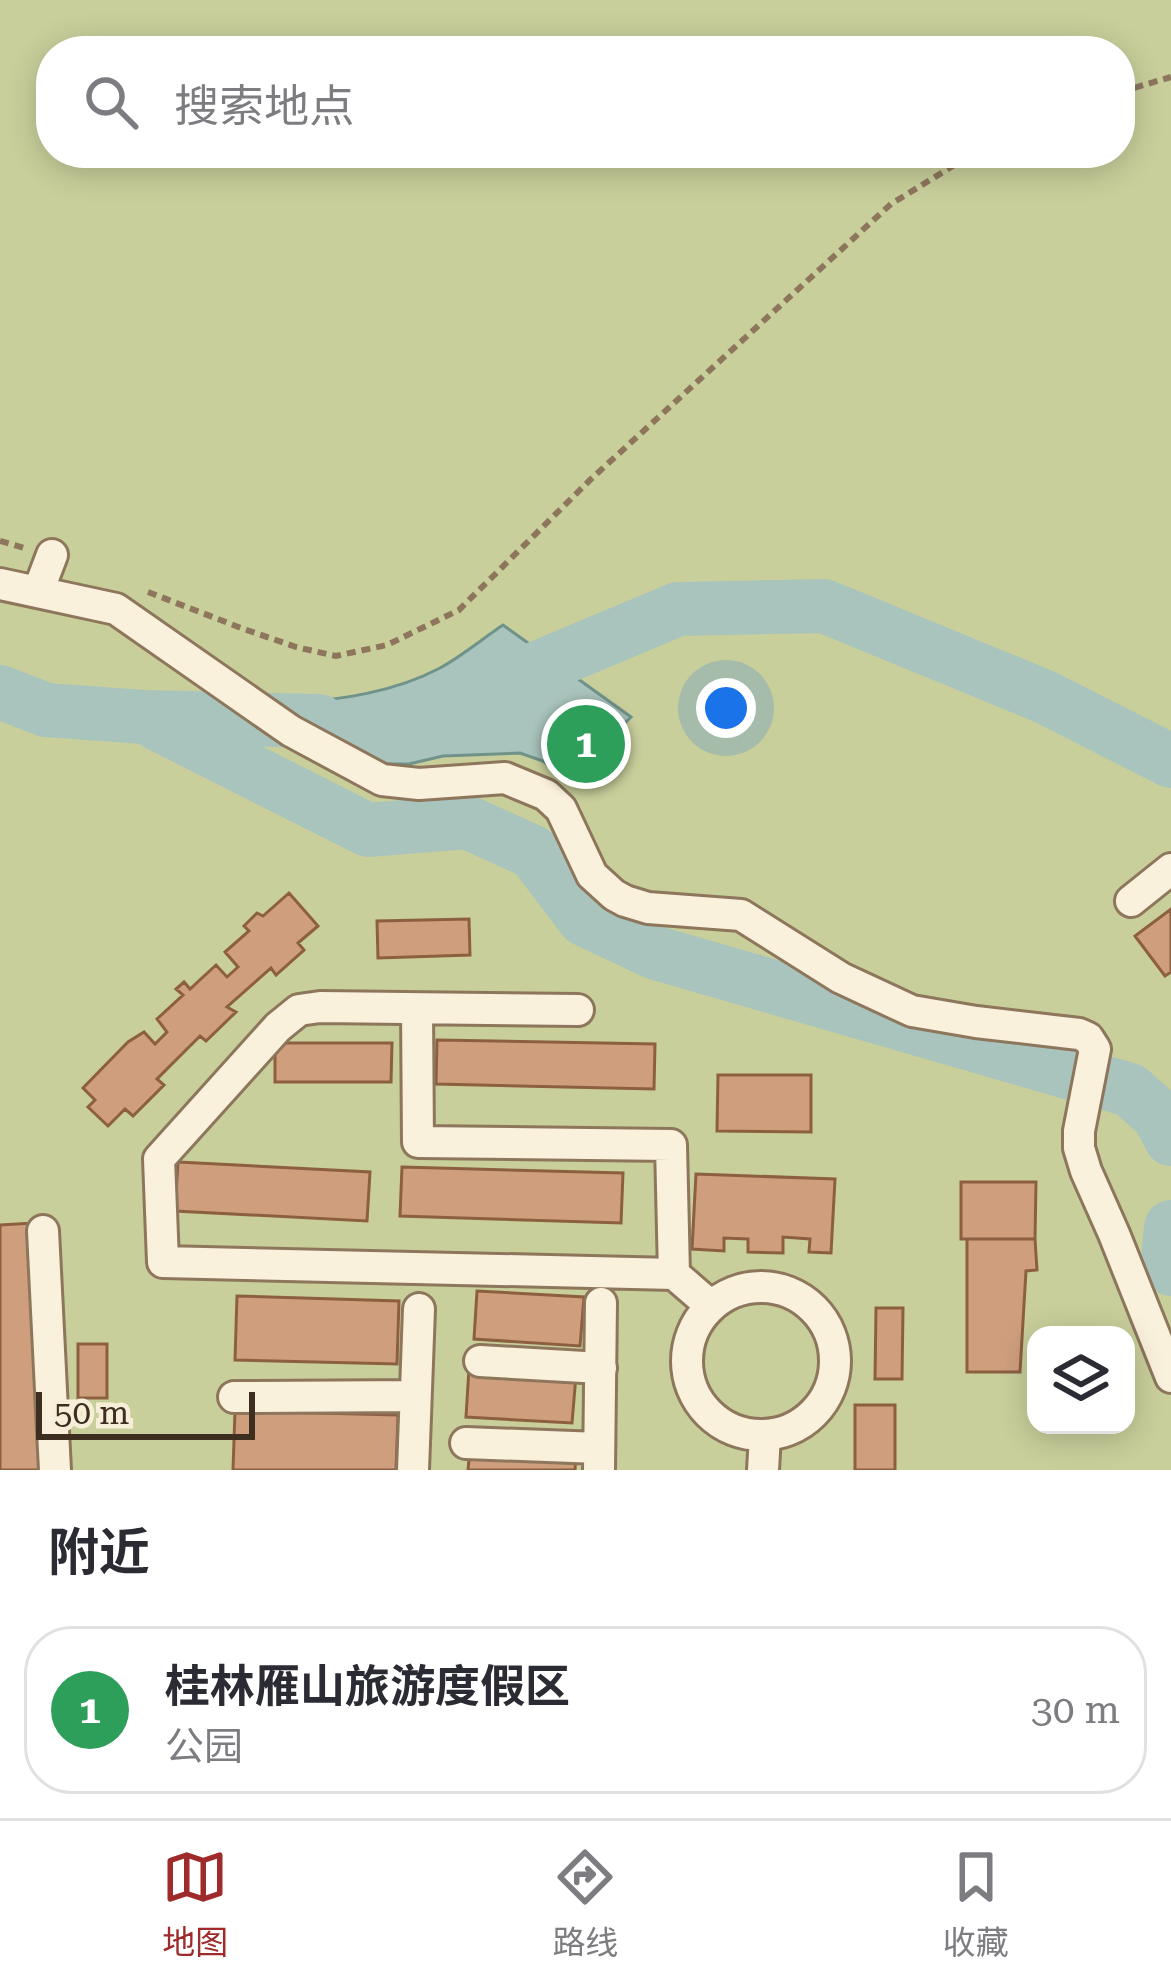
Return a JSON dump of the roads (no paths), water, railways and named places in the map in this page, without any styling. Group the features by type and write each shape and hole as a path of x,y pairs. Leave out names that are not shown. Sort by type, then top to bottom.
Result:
{"lane":[{"path":"38,592 52,556"},
{"path":"0,584 116,610 291,731 382,780 419,784 493,778 546,794 561,809 592,875 625,901 647,908 741,915 841,978 912,1011 1079,1034 1090,1041 1095,1049 1079,1148 1171,1378"},
{"path":"1131,901 1171,869"},
{"path":"417,1009 418,1142 671,1145 674,1274"},
{"path":"578,1010 299,1010 159,1159 164,1262 674,1274 711,1306"},
{"path":"43,1231 56,1470"},
{"path":"760,1286 783,1289 821,1316 832,1336 836,1358 833,1382 824,1402 808,1419 788,1431 765,1436 743,1434 706,1413 694,1395 687,1353 692,1332 711,1306 739,1289 760,1286"},
{"path":"466,1443 599,1459 601,1304"},
{"path":"412,1470 418,1310"},
{"path":"480,1361 601,1368"},
{"path":"234,1397 415,1396"},
{"path":"763,1470 765,1436"}],"water":[{"path":"503,625 631,717 568,780 543,761 520,753 368,764 284,705 403,684 448,663"}],"waterway":[{"path":"485,690 678,609 824,606 1045,697 1171,761"},
{"path":"0,692 46,710 319,721"},
{"path":"156,723 368,830 467,822 533,852 584,919 656,953 1130,1090 1159,1116 1171,1139"},
{"path":"1171,1227 1171,1269"}],"place":[{"name":"桂林雁山旅游度假区","path":"586,744"}]}
